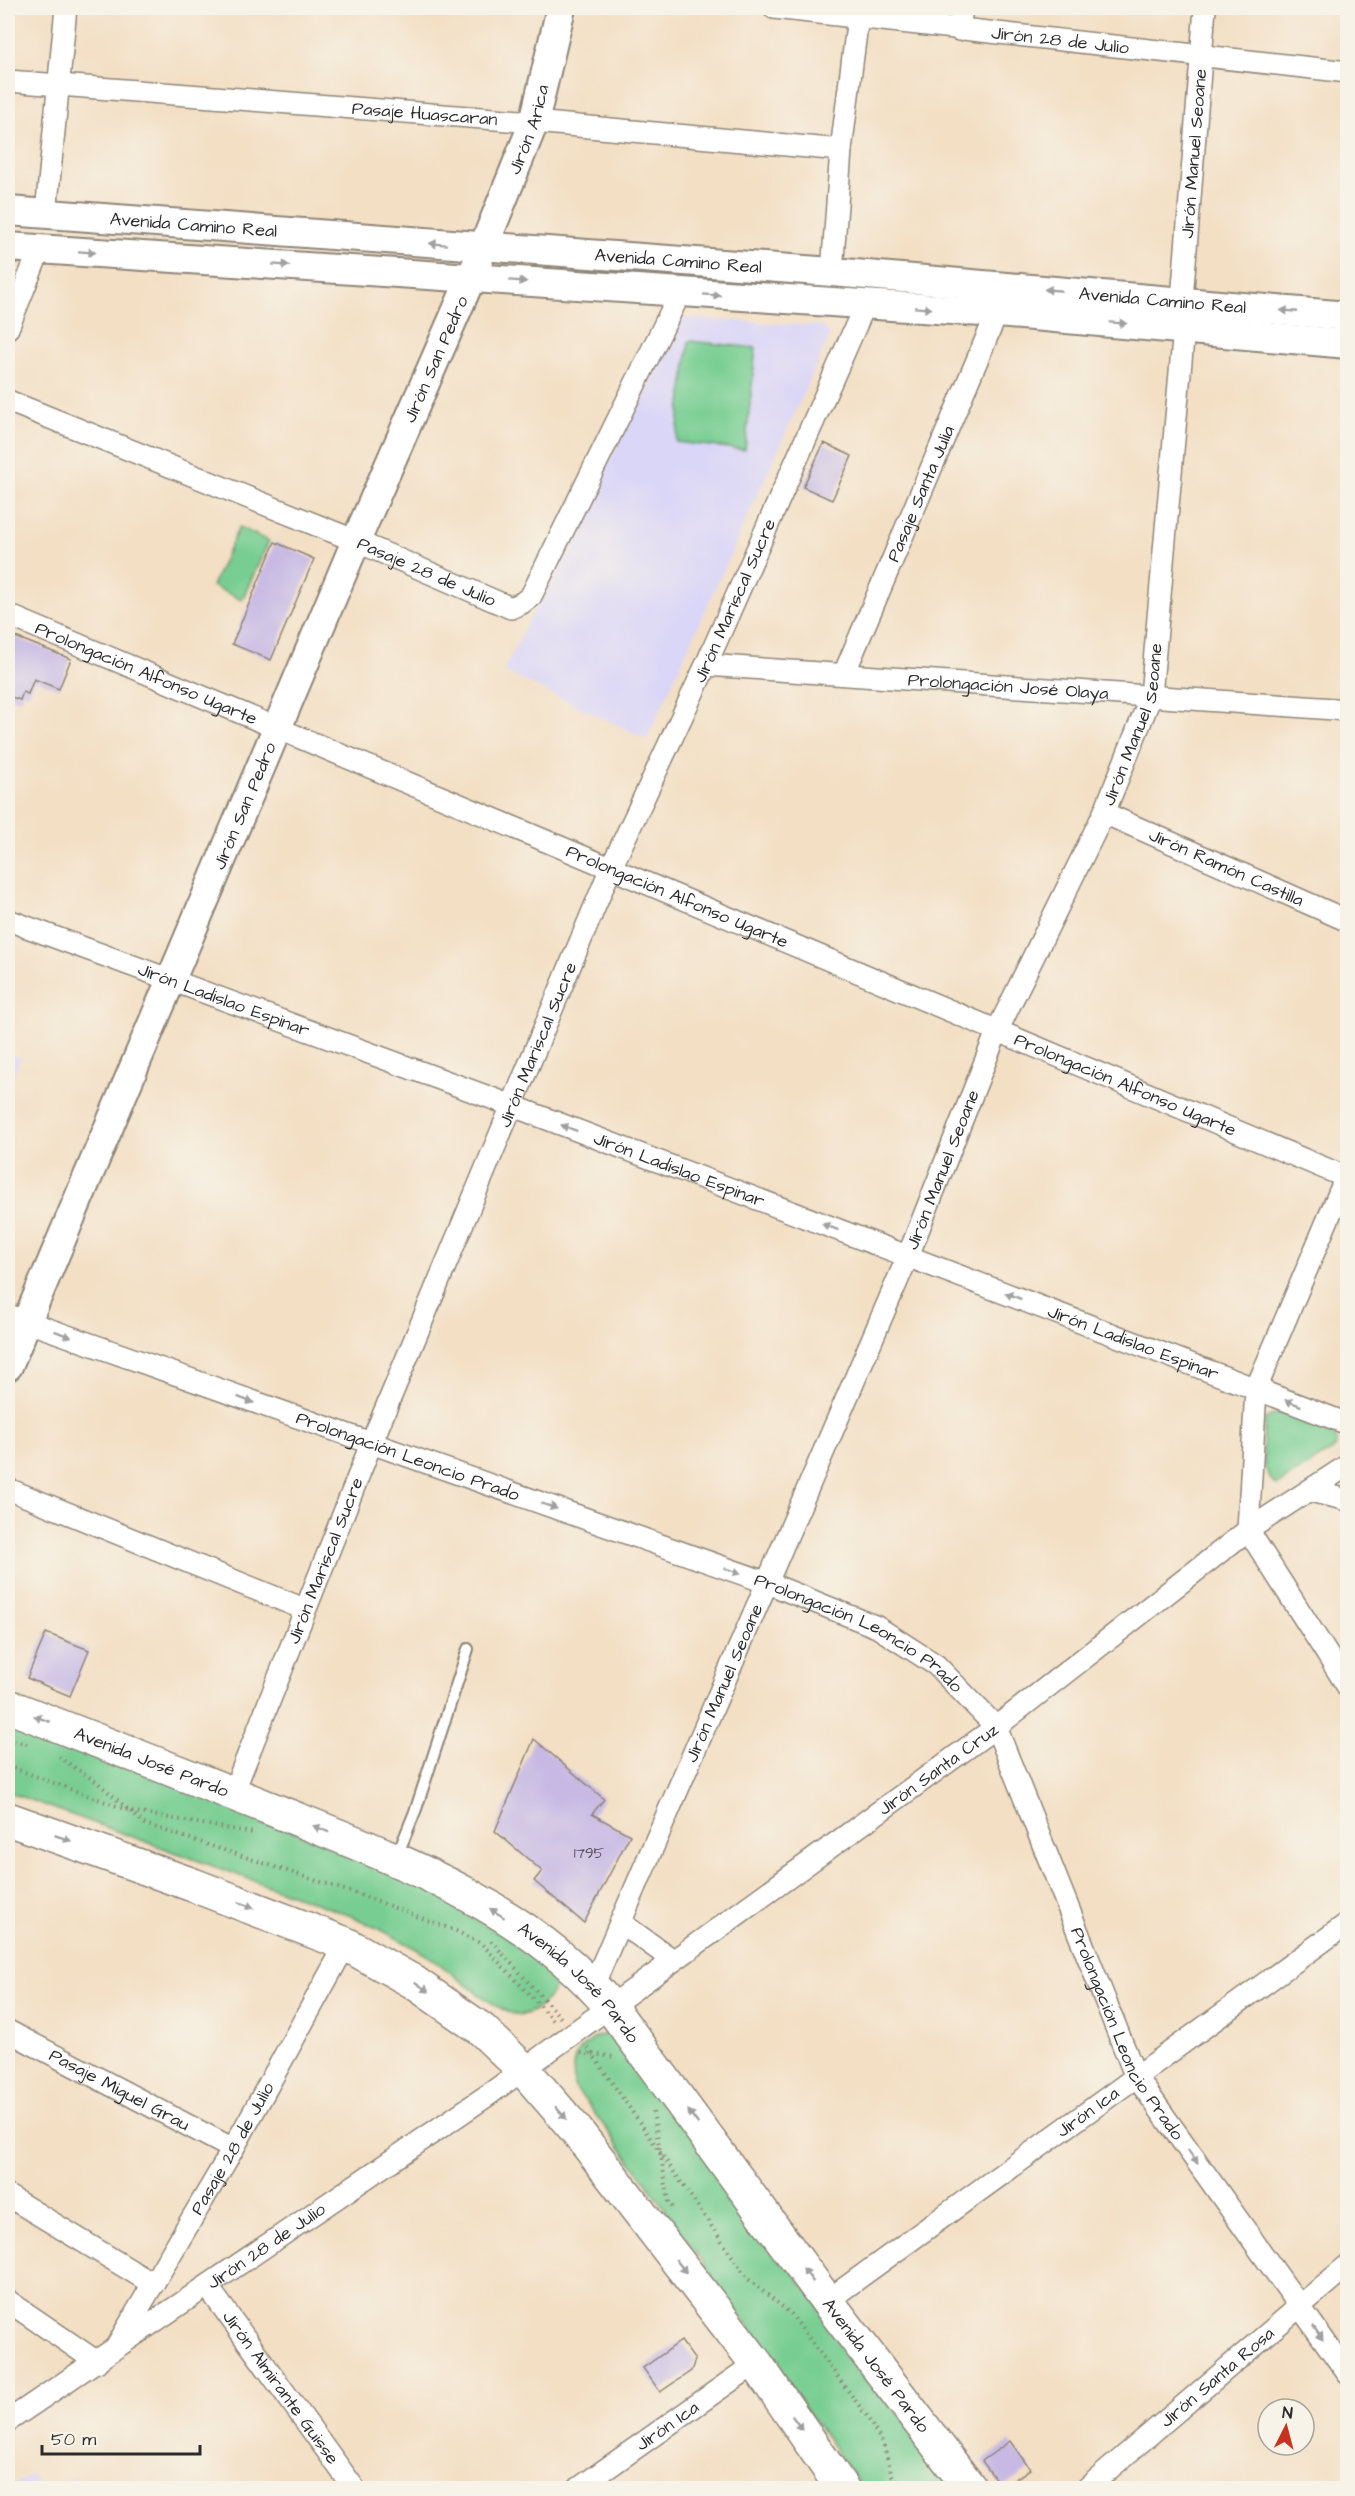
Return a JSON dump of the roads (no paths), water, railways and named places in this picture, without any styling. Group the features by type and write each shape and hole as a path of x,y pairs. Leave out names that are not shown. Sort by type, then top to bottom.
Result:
{"main road":[{"name":"Jirón Arica","path":"484,247 534,122 561,8"},
{"name":"Avenida Camino Real","path":"8,211 832,272 1183,314 1347,344"},
{"name":"Avenida Camino Real","path":"8,247 997,313 1347,316"},
{"name":"Jirón San Pedro","path":"8,1366 16,1318 170,980 356,541 484,247"},
{"name":"Avenida José Pardo","path":"8,1706 233,1793 396,1860 474,1899 541,1940 601,1996 827,2301 970,2488"},
{"path":"8,1819 194,1885 346,1944 412,1980 481,2029 523,2068 576,2130 756,2363 842,2488"}],"street":[{"path":"46,213 66,8"},
{"name":"Jirón 28 de Julio","path":"774,8 1347,72"},
{"path":"959,30 962,8"},
{"name":"Jirón Manuel Seoane","path":"601,1996 621,1923 909,1256 998,1029 1104,813 1151,696 1183,314 1205,8"},
{"path":"832,272 841,150 858,17"},
{"name":"Pasaje Huascaran","path":"8,81 534,122 841,150"},
{"path":"8,328 40,249"},
{"name":"Pasaje 28 de Julio","path":"8,401 356,541 511,608 531,596 680,292"},
{"name":"Jirón Mariscal Sucre","path":"233,1793 371,1444 610,870 705,665 865,305"},
{"name":"Pasaje Santa Julia","path":"844,674 997,313"},
{"name":"Prolongación Alfonso Ugarte","path":"8,615 610,870 998,1029 1347,1176"},
{"name":"Prolongación José Olaya","path":"705,665 1347,710"},
{"name":"Jirón Ramón Castilla","path":"1104,813 1347,921"},
{"name":"Jirón Ladislao Espinar","path":"8,921 513,1106 1347,1424"},
{"path":"1347,1176 1256,1389 1248,1530 1347,1687"},
{"name":"Prolongación Leoncio Prado","path":"16,1318 768,1583 877,1627 936,1665 996,1727 1135,2075 1347,2374"},
{"name":"Jirón Santa Cruz","path":"523,2068 601,1996 673,1960 996,1727 1248,1530 1347,1465"},
{"path":"8,1489 304,1610"},
{"path":"1310,1491 1347,1500"},
{"path":"621,1923 673,1960"},
{"name":"Jirón Ica","path":"827,2301 1347,1923"},
{"name":"Pasaje 28 de Julio","path":"105,2356 153,2284 233,2149 346,1944"},
{"name":"Pasaje Miguel Grau","path":"8,2031 233,2149"},
{"name":"Jirón 28 de Julio","path":"8,2421 491,2093 523,2068"},
{"path":"8,2196 153,2284"},
{"name":"Jirón Santa Rosa","path":"1087,2488 1347,2265"},
{"name":"Jirón Almirante Guisse","path":"208,2286 354,2488"},
{"path":"8,2301 105,2356"},
{"name":"Jirón Ica","path":"579,2488 756,2363"}],"lane":[{"path":"396,1860 416,1809 468,1649"}]}
